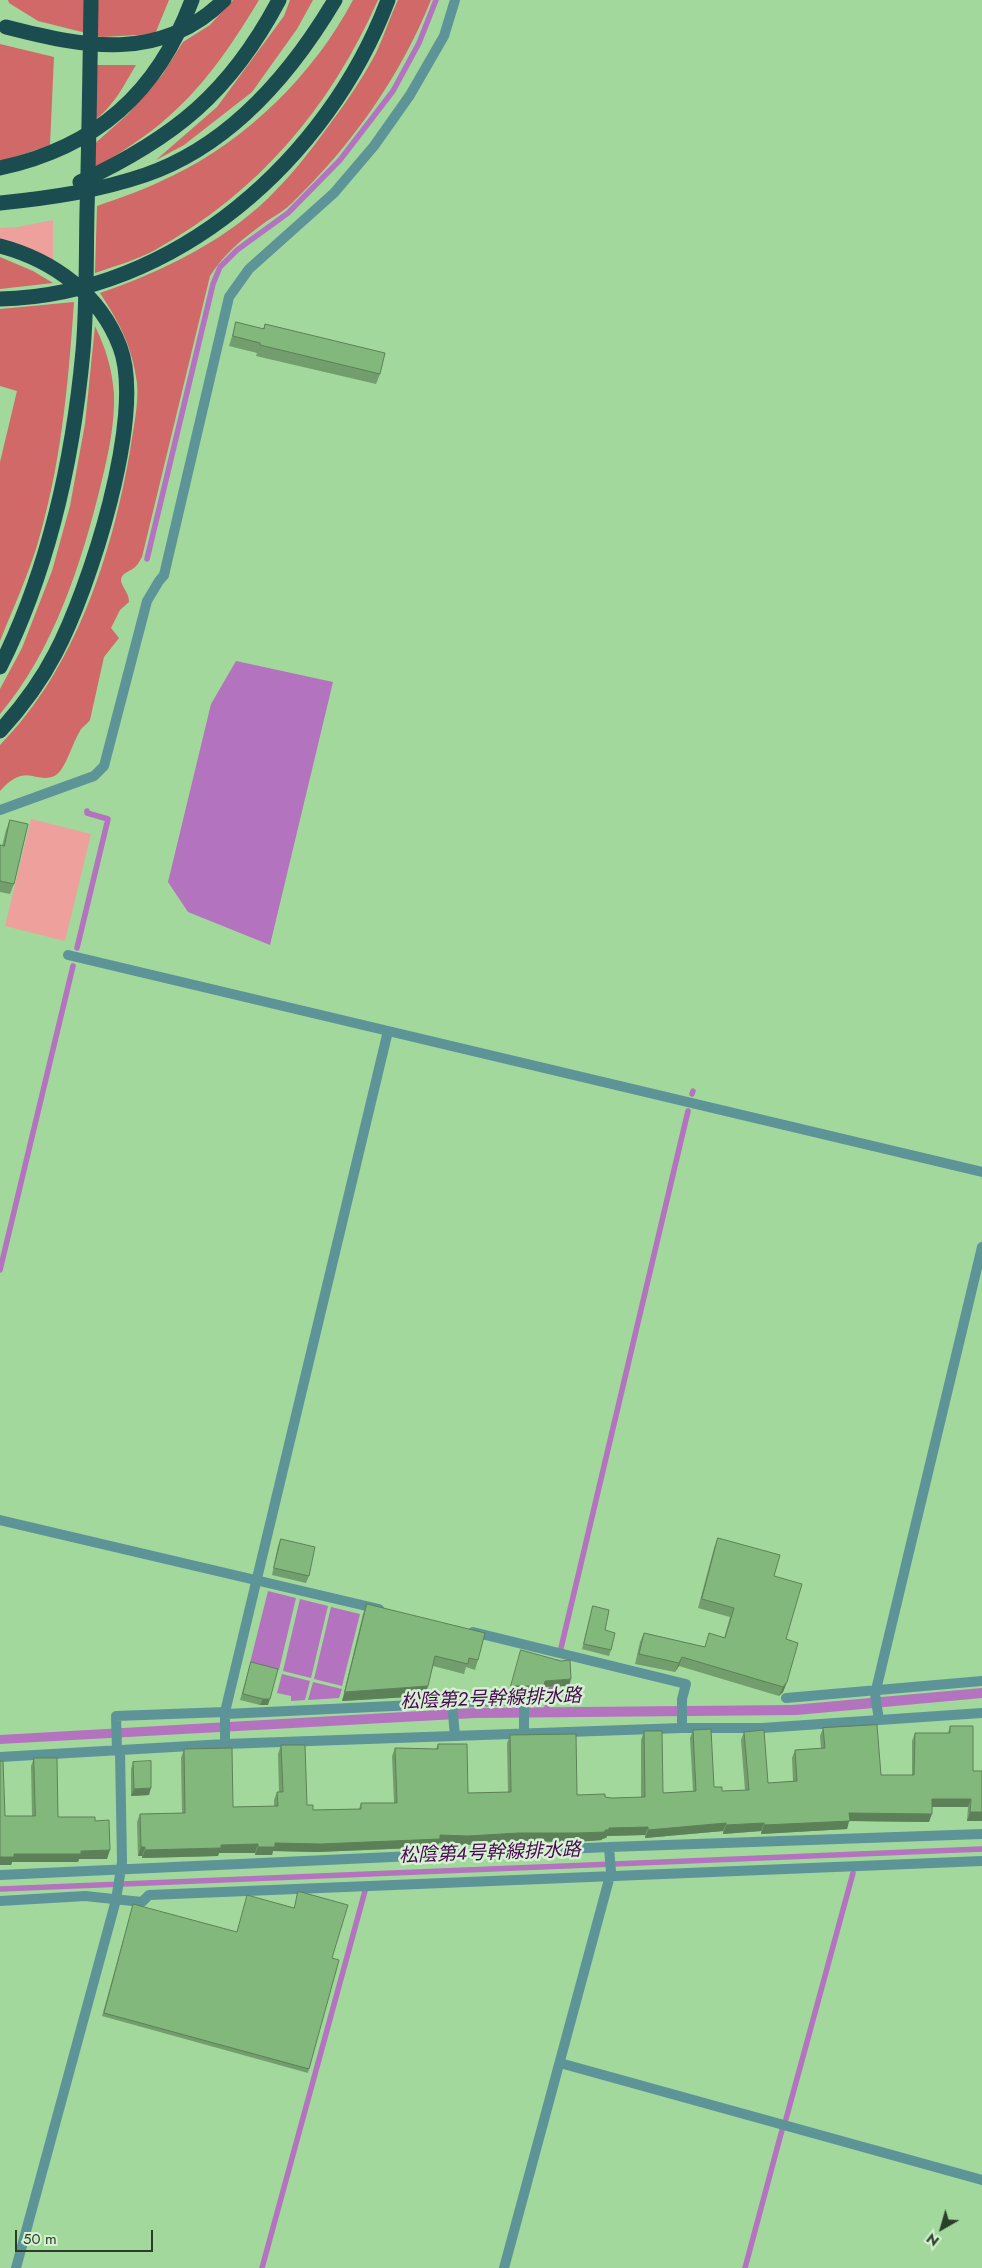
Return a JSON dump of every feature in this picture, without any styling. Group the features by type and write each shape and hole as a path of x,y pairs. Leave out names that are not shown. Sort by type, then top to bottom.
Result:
{"highway":[{"path":"0,667 12,643 46,551 65,472 75,419 83,350 91,0"},
{"path":"0,168 50,154 77,142 103,126 126,106 147,84 163,62 176,40 192,0"},
{"path":"6,26 72,42 108,46 133,45 161,39 191,26 212,12 224,0"},
{"path":"19,201 53,192 115,165 181,124 210,98 236,68 259,36 279,0"},
{"path":"0,299 63,292 108,279 150,263 189,241 226,216 260,189 291,158 318,125 344,89 364,55 388,0"},
{"path":"0,203 76,193 110,185 147,174 184,157 217,136 250,111 277,82 331,5"},
{"path":"0,246 28,255 54,268 74,282 94,303 110,326 120,348 124,367 127,403 119,464 106,516 84,588 55,654 15,715 0,730"}],"street":[{"path":"0,810 94,776 104,766 147,601 164,575 228,297 249,270 334,193 374,146 410,95 444,36 455,0"},
{"path":"68,954 982,1172"},
{"path":"225,1742 225,1714 388,1031"},
{"path":"878,1717 876,1692 982,1246"},
{"path":"0,1520 390,1612"},
{"path":"466,1630 686,1684 682,1699 682,1725"},
{"path":"786,1698 876,1692 982,1681"},
{"path":"16,2268 117,1896 120,1871 116,1716 225,1714 539,1699"},
{"path":"524,1700 524,1729"},
{"path":"453,1704 454,1732"},
{"path":"0,1757 225,1742 524,1729 682,1725 762,1728 878,1717 982,1713"},
{"path":"0,1875 982,1834"},
{"path":"504,2268 611,1874 609,1850"},
{"path":"0,1901 117,1896 142,1902 149,1895 611,1874 982,1861"},
{"path":"560,2063 982,2180"}],"shaded area":[{"path":"8,0 169,0 155,34 102,37 38,21 9,3"},
{"path":"233,0 259,0 207,77 159,125 92,171 91,147 128,114 162,75 183,42 210,25"},
{"path":"290,0 313,0 297,29 252,92 184,145 156,160 217,107 284,16"},
{"path":"353,0 378,0 338,76 288,144 259,174 227,202 192,227 148,254 95,273 97,206 172,176 200,161 252,124 276,102 319,54"},
{"path":"398,0 431,0 405,56 372,109 335,158 314,181 289,206 236,245 210,276 142,557 133,569 123,575 121,580 129,602 120,610 111,628 119,638 104,657 90,720 79,733 60,772 49,778 24,775 17,777 0,791 0,745 26,715 49,682 69,646 86,609 101,570 113,530 130,451 137,400 135,370 124,336 114,315 100,293 148,274 196,251 240,222 260,206 302,161 352,94 376,53"},
{"path":"0,44 54,57 50,145 0,162"},
{"path":"93,65 136,65 112,103 93,121"},
{"path":"53,220 53,262 0,240 0,228 18,227"},
{"path":"0,257 33,271 53,283 0,289"},
{"path":"74,302 66,396 52,488 36,549 0,641 0,462 17,391 0,386 0,309"},
{"path":"95,326 108,359 114,394 112,428 101,484 75,575 50,635 19,690 0,714 0,689 22,648 52,571 70,506 85,424"},
{"path":"236,661 333,682 270,945 188,912 168,882 211,704"},
{"path":"31,819 91,834 65,941 5,926"},
{"path":"268,1591 296,1598 279,1670 250,1663"},
{"path":"300,1599 328,1606 311,1678 283,1671"},
{"path":"331,1607 360,1614 342,1686 314,1679"},
{"path":"282,1674 310,1681 305,1700 291,1701 291,1696 277,1693"},
{"path":"313,1682 342,1689 339,1698 308,1700"},
{"path":"982,1688 982,1698 797,1715 475,1718 0,1744 0,1735 475,1708 792,1705"}],"building":[{"path":"236,322 264,329 265,324 385,353 380,374 260,345 260,343 233,336"},
{"path":"10,820 28,824 14,884 0,881 0,845 4,846"},
{"path":"718,1538 780,1555 774,1576 802,1584 786,1639 798,1643 787,1682 783,1687 682,1657 679,1663 639,1654 644,1633 705,1647 709,1633 725,1638 734,1608 702,1599"},
{"path":"281,1539 315,1547 309,1576 274,1568"},
{"path":"367,1604 485,1633 478,1660 469,1658 468,1664 435,1656 428,1686 345,1692"},
{"path":"593,1606 609,1610 605,1630 615,1633 611,1650 584,1644"},
{"path":"521,1650 561,1661 570,1660 571,1679 545,1681 544,1686 511,1686"},
{"path":"251,1662 278,1669 270,1699 243,1694"},
{"path":"877,1725 881,1775 914,1775 915,1733 950,1733 950,1726 973,1726 973,1771 982,1771 982,1812 970,1812 971,1799 932,1799 932,1814 849,1813 850,1821 764,1825 764,1823 726,1825 726,1823 648,1830 648,1827 609,1828 605,1832 578,1833 440,1835 440,1839 320,1844 275,1843 275,1847 258,1847 258,1844 221,1845 221,1848 145,1850 145,1847 141,1847 140,1814 185,1813 184,1749 232,1748 233,1807 278,1806 277,1792 283,1792 281,1745 305,1745 307,1805 313,1805 313,1810 361,1809 361,1803 397,1803 395,1748 438,1749 438,1744 467,1744 468,1793 511,1792 510,1735 576,1734 577,1795 605,1794 605,1797 611,1798 645,1797 644,1731 662,1731 663,1793 696,1791 693,1730 711,1729 714,1787 722,1787 722,1791 749,1790 744,1732 764,1730 768,1783 797,1781 795,1750 825,1748 823,1728"},
{"path":"34,1758 57,1758 58,1817 95,1817 95,1821 109,1820 110,1850 81,1851 81,1854 14,1854 14,1857 0,1857 0,1761 3,1761 5,1816 35,1816"},
{"path":"151,1761 151,1788 134,1789 133,1762"},
{"path":"298,1892 348,1905 332,1958 339,1960 309,2069 104,2013 133,1904 237,1932 247,1895 294,1908"}],"waterway":[{"path":"147,559 213,284 220,267 237,250 288,213 340,160 393,91 419,43 436,0"},
{"path":"77,948 108,819 87,813 87,811"},
{"path":"0,1270 73,966"},
{"path":"561,1648 688,1111"},
{"name":"松陰第2号幹線排水路","path":"546,1712 553,1681"},
{"name":"松陰第4号幹線排水路","path":"0,1889 982,1849"},
{"path":"786,2119 853,1873"},
{"path":"262,2268 365,1891"},
{"path":"745,2268 782,2130"}]}
